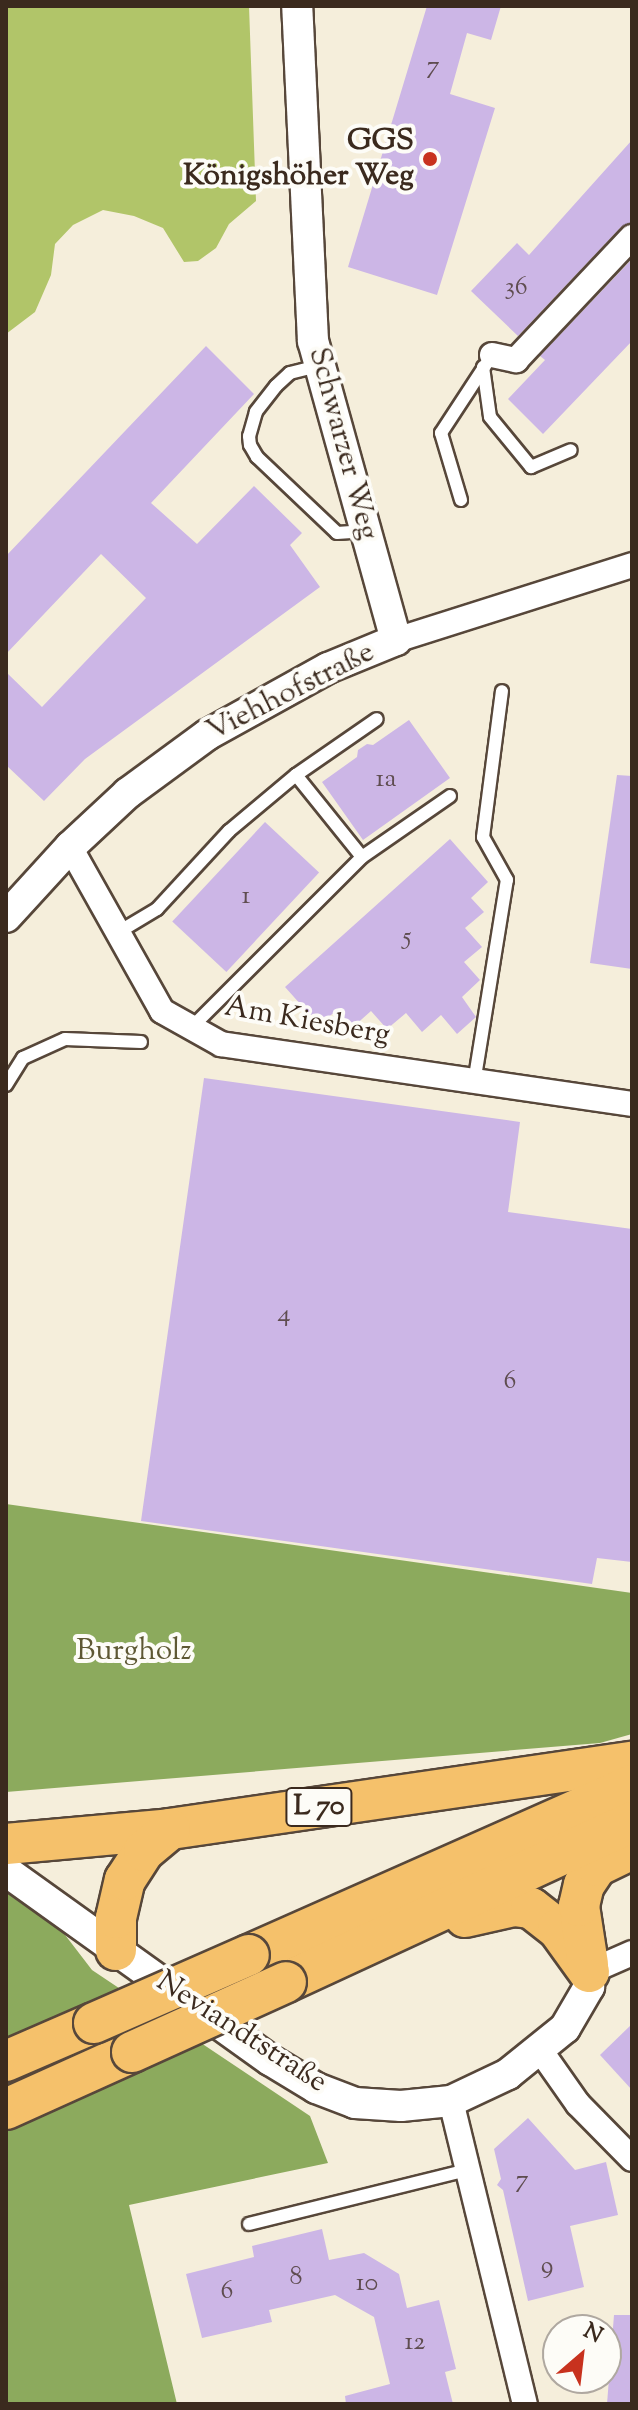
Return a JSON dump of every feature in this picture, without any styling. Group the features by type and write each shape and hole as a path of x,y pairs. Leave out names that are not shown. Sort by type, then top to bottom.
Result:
{"highway":[{"name":"L 70","path":"6,1844 170,1829 632,1762"},
{"path":"6,2061 632,1785"},
{"path":"6,2109 632,1822"},
{"path":"116,1950 116,1918 125,1880 144,1851 170,1829"},
{"path":"589,1972 579,1906 584,1885 597,1866 632,1849"},
{"path":"383,1936 514,1906 531,1908 558,1929 589,1972"}],"street":[{"name":"Schwarzer Weg","path":"297,6 313,341 396,640"},
{"path":"488,361 516,360 632,237"},
{"name":"Viehhofstraße","path":"6,917 70,847 128,793 207,735 328,668 396,640 632,565"},
{"name":"Am Kiesberg","path":"70,847 162,1011 221,1044 632,1104"},
{"name":"Neviandtstraße","path":"6,1871 316,2088 355,2103 401,2106 451,2101 508,2074 565,2028 583,2003 589,1987 589,1972"},
{"path":"589,1972 632,1953"},
{"path":"540,2050 578,2104 632,2159"},
{"path":"451,2101 525,2404"}],"lane":[{"path":"488,361 490,417 531,467 571,450"},
{"path":"461,500 441,433 488,361"},
{"path":"318,366 290,373 276,386 256,412 249,436 250,445 257,457 337,533 366,531"},
{"path":"474,1083 507,880 483,837 502,691"},
{"path":"117,933 157,909 229,831 296,775 377,719"},
{"path":"296,775 362,857"},
{"path":"190,1029 362,857 450,796"},
{"path":"6,1085 23,1058 65,1039 141,1042"},
{"path":"249,2224 467,2170"}],"green space":[{"path":"6,6 249,6 256,201 229,224 216,248 198,261 184,262 163,228 134,216 103,210 73,225 55,244 51,275 35,312 6,334"},
{"name":"Burgholz","path":"6,1504 632,1593 632,1734 600,1743 6,1792"},
{"path":"6,1858 92,1970 310,2116 328,2163 129,2205 177,2404 6,2404"}],"building":[{"path":"427,6 501,6 491,40 467,33 450,94 495,108 437,295 348,267"},
{"path":"632,140 632,222 621,227 518,336 471,291 517,243 529,255"},
{"path":"632,259 632,341 543,434 508,399 545,360 540,356"},
{"path":"206,346 254,394 151,503 197,544 254,486 302,533 290,545 320,587 85,759 44,801 6,765 6,672 42,707 146,598 101,554 6,654 6,556"},
{"path":"409,720 450,778 363,840 322,782 357,757 358,750 367,744 373,745"},
{"path":"617,775 632,776 632,969 590,963"},
{"path":"265,822 319,872 226,972 172,921"},
{"path":"450,839 488,882 471,898 484,912 465,928 482,947 464,962 480,980 462,997 476,1017 457,1034 441,1015 422,1032 406,1013 387,1029 371,1011 353,1027 337,1010 319,1025 285,987"},
{"path":"204,1078 520,1122 508,1212 632,1229 632,1562 597,1558 592,1584 141,1521"},
{"path":"632,2024 632,2090 600,2055"},
{"path":"528,2118 575,2170 606,2162 618,2215 570,2226 584,2287 528,2301 503,2190 497,2185 501,2179 494,2149"},
{"path":"322,2229 329,2260 364,2253 399,2274 407,2308 439,2300 456,2369 445,2372 453,2404 346,2404 345,2396 390,2384 374,2317 335,2295 269,2310 272,2322 202,2338 186,2274 254,2257 252,2246"},
{"path":"622,2315 632,2315 632,2404 607,2404 608,2394 622,2394"}],"place":[{"name":"GGS Königshöher Weg","path":"430,159"}]}
